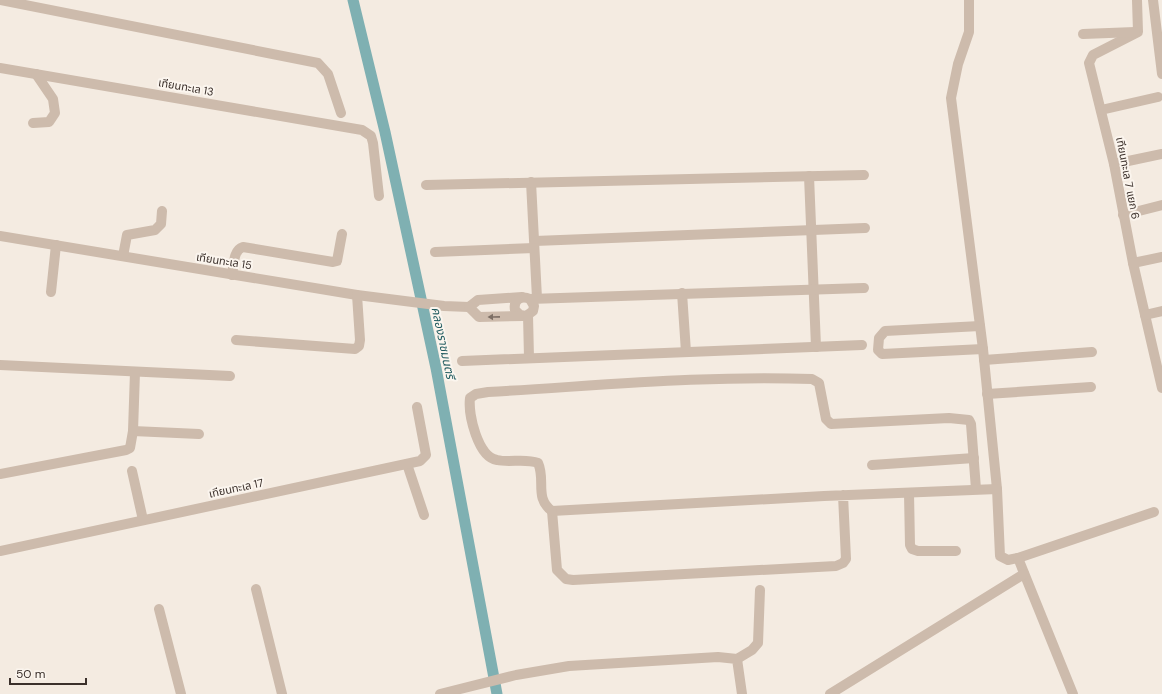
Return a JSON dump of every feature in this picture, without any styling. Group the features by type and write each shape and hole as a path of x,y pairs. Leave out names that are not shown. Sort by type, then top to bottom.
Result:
{"street":[{"path":"0,0 318,63 328,74 341,113"},
{"path":"969,0 969,32 958,64 951,98 983,349 997,489 1000,556 1008,560 1018,558 1154,512"},
{"path":"1083,34 1138,32 1137,0"},
{"path":"1153,0 1162,74"},
{"name":"เทียนทะเล 7 แยก 6","path":"1138,32 1103,49 1090,59 1090,65 1114,164 1133,263 1161,373 1162,388"},
{"name":"เทียนทะเล 13","path":"0,68 362,130 371,136 373,143 379,196"},
{"path":"33,124 49,122 55,113 53,99 36,74"},
{"path":"1102,110 1158,97"},
{"path":"1114,164 1162,154"},
{"path":"426,185 864,175"},
{"path":"809,176 816,347"},
{"path":"531,182 534,245 530,298 534,309 526,316 479,317 469,307 478,300 530,298 682,293 864,288"},
{"path":"1123,215 1162,205"},
{"path":"123,256 127,234 155,230 160,224 162,211"},
{"path":"434,252 811,229 865,228"},
{"path":"232,275 236,253 239,248 243,247 333,262 337,261 342,234"},
{"name":"เทียนทะเล 15","path":"0,236 356,295 444,306 469,307"},
{"path":"51,292 56,245"},
{"path":"1133,263 1162,257"},
{"path":"682,293 686,352"},
{"path":"236,340 355,349 359,346 360,340 356,295"},
{"path":"526,316 517,313 514,307 517,300 530,298"},
{"path":"1145,315 1162,311"},
{"path":"526,316 529,358"},
{"path":"980,326 885,331 879,338 878,350 882,354 983,349"},
{"path":"462,361 862,345"},
{"path":"984,360 1092,352"},
{"path":"0,365 230,376"},
{"path":"0,474 130,448 133,431 135,372"},
{"path":"976,489 972,424 969,420 964,418 831,424 826,419 819,383 812,379 672,381 488,392 476,394 470,398 471,419 476,437 488,457 496,460 532,461 538,463 540,468 542,500 545,506 552,511 843,495 997,489"},
{"path":"987,394 1091,387"},
{"name":"เทียนทะเล 17","path":"0,550 420,461 426,455 417,407"},
{"path":"133,431 199,434"},
{"path":"872,465 974,458"},
{"path":"407,464 424,515"},
{"path":"132,471 143,520"},
{"path":"909,493 910,545 912,549 918,551 956,551"},
{"path":"552,511 557,570 566,579 836,566 843,564 846,559 843,495"},
{"path":"1018,558 1073,694"},
{"path":"830,694 1024,574"},
{"path":"256,589 282,694"},
{"path":"440,694 516,675 569,666 698,658 737,659 752,650 758,643 760,622 760,590"},
{"path":"159,609 181,694"},
{"path":"737,659 742,694"}],"waterway":[{"name":"คลองราชมนตรี","path":"353,0 385,132 436,368 497,694"}]}
